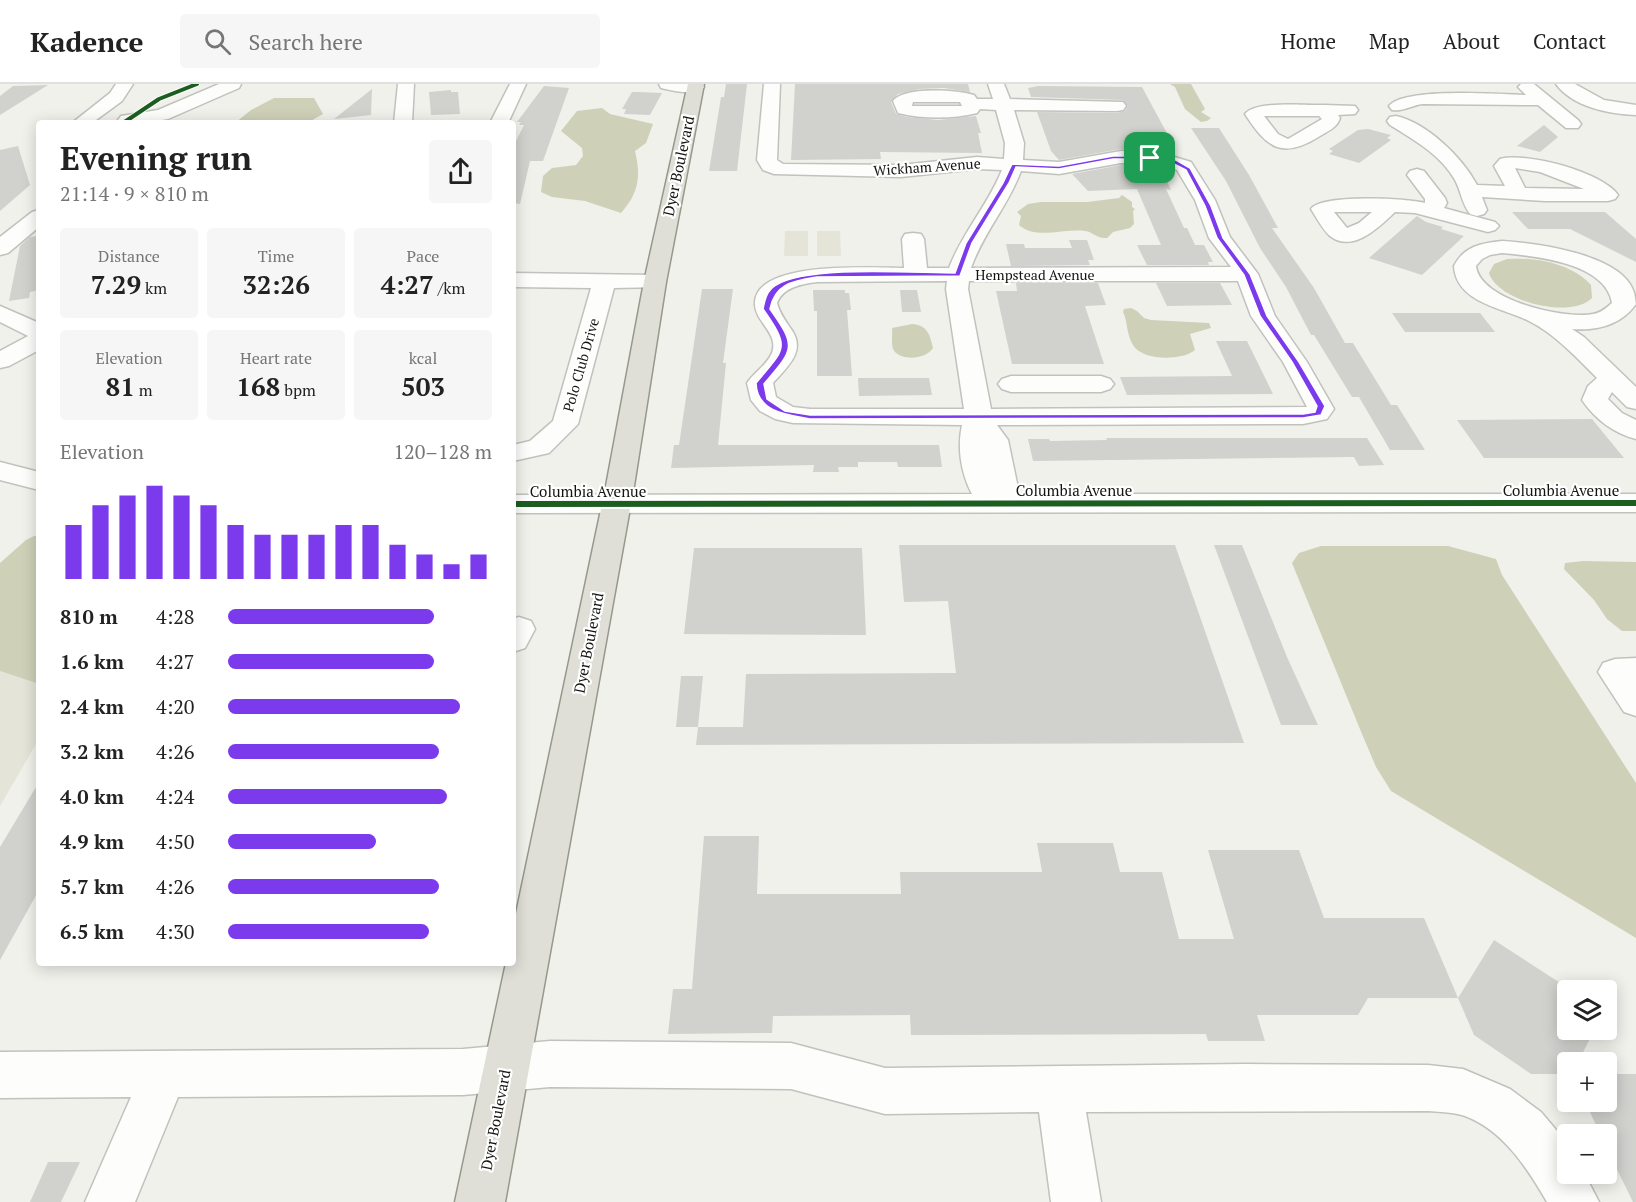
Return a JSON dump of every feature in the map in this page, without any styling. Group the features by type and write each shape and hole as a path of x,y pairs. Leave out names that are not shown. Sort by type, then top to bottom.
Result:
{"main road":[{"name":"Dyer Boulevard","path":"480,1202 616,504 655,282 696,85"}],"street":[{"path":"85,120 116,98 125,84"},
{"path":"127,120 159,99 197,84"},
{"path":"131,120 162,115 233,84"},
{"path":"398,120 406,84"},
{"path":"500,120 518,84"},
{"path":"667,84 696,85"},
{"name":"Wickham Avenue","path":"772,84 767,159 775,168 796,171 902,171 966,164 1059,168 1113,158 1150,158 1174,162 1188,169 1208,206 1220,238 1247,274 1263,316 1295,362 1321,406 1318,413 1303,416 1063,416"},
{"path":"993,503 982,491 978,475 973,428 979,417 958,297 958,275 969,243 1006,183 1014,165 1013,141 996,84"},
{"path":"1451,84 1447,89 1460,100"},
{"path":"1523,84 1572,124"},
{"path":"1564,84 1594,104 1636,110"},
{"path":"1324,110 1356,105 1389,108 1460,100 1542,100"},
{"path":"970,104 1117,106"},
{"path":"1389,108 1441,150 1461,173 1486,237"},
{"path":"1469,190 1518,193 1617,195 1581,179 1524,163 1507,163 1504,166 1518,193"},
{"path":"1417,175 1436,198 1437,203 1430,210"},
{"path":"1390,206 1430,210 1486,237 1584,263 1604,274 1620,287 1625,296 1622,308 1610,316 1594,321 1567,321 1537,317"},
{"path":"0,228 32,222"},
{"path":"0,248 32,222"},
{"path":"1486,237 1466,264 1467,274 1472,284 1504,305 1537,317 1555,327 1591,356 1610,378 1636,401"},
{"path":"913,239 916,275"},
{"name":"Hempstead Avenue","path":"979,417 791,415 769,405 761,395 760,388 763,378 781,360 785,348 783,333 768,313 766,303 773,291 788,282 817,275 1247,274"},
{"path":"516,280 655,282"},
{"name":"Polo Club Drive","path":"516,452 539,447 565,424 604,283"},
{"path":"0,313 36,331"},
{"path":"1591,356 1587,333 1594,321"},
{"path":"0,361 36,342"},
{"path":"1610,378 1608,384 1597,392 1595,400 1613,419 1636,430"},
{"path":"1011,384 1101,384"},
{"path":"979,417 1063,416 1054,384"},
{"path":"0,471 36,480"},
{"name":"Columbia Avenue","path":"516,504 1636,503"},
{"path":"1636,671 1616,672 1636,703"},
{"path":"0,1075 463,1072 550,1064 791,1066 885,1091 1234,1087 1428,1088 1463,1092 1494,1105 1524,1129 1546,1153 1574,1202"},
{"path":"110,1202 164,1074"},
{"path":"1059,1090 1076,1202"}],"shaded area":[{"path":"1170,84 1191,84 1205,109 1201,112 1211,118 1201,122 1185,109 1175,87"},
{"path":"274,98 314,98 323,114 312,120 239,120 251,110"},
{"path":"602,108 610,114 653,124 646,143 635,151 638,168 637,184 632,198 621,213 585,201 552,197 541,192 543,176 552,168 576,165 583,156 582,148 561,131 577,111"},
{"path":"1122,195 1132,202 1132,207 1135,209 1133,211 1134,224 1130,228 1113,232 1107,238 1077,230 1033,232 1019,225 1021,216 1017,212 1028,204 1087,202 1119,198"},
{"path":"785,231 808,231 808,256 784,256"},
{"path":"817,231 840,231 841,256 817,256"},
{"path":"1507,259 1529,259 1552,263 1573,271 1591,285 1592,298 1582,304 1568,307 1552,307 1520,299 1495,283 1489,273 1494,264"},
{"path":"1131,308 1144,318 1151,320 1209,323 1211,328 1190,334 1195,350 1189,354 1153,357 1138,350 1131,341 1123,312 1124,309"},
{"path":"912,324 921,326 927,331 933,348 925,355 909,358 893,350 892,328"},
{"path":"36,536 36,683 0,671 0,563 26,540"},
{"path":"1321,546 1448,546 1496,559 1502,575 1636,783 1636,938 1391,791 1376,767 1292,563 1299,553"},
{"path":"1636,562 1636,631 1622,631 1607,619 1594,600 1564,569 1565,563"},
{"path":"0,671 36,683 36,744 0,806"}],"building":[{"path":"726,84 747,84 737,171 709,171 721,97 724,97"},
{"path":"795,84 968,84 970,92 944,88 919,89 898,94 891,102 896,114 907,117 938,120 976,116 981,133 978,133 982,153 880,152 881,159 791,160"},
{"path":"48,85 0,115 0,96 13,86"},
{"path":"544,86 569,88 543,161 530,161 520,204 516,203 516,141 524,125 519,125 521,122 517,122"},
{"path":"1038,86 1142,87 1170,139 1149,139 1153,150 1121,149 1059,160 1051,151 1037,112 1117,113 1125,111 1128,106 1123,100 1031,97 1028,88"},
{"path":"372,89 371,115 334,119"},
{"path":"451,90 451,92 458,92 460,114 431,115 429,92"},
{"path":"632,92 662,93 650,115 624,114 626,109 622,109"},
{"path":"1544,125 1558,137 1540,152 1517,146"},
{"path":"1191,128 1219,128 1249,175 1278,228 1272,228 1314,288 1345,343 1353,343 1391,405 1397,405 1425,450 1390,450 1359,397 1352,397 1314,335 1311,335 1286,287 1260,248 1226,181"},
{"path":"1368,129 1391,135 1387,138 1391,140 1359,163 1329,154 1333,151 1329,149 1358,130"},
{"path":"18,146 30,185 0,211 0,150"},
{"path":"1121,165 1161,168 1171,190 1166,189 1184,228 1187,228 1195,245 1204,245 1213,262 1208,262 1209,265 1147,265 1137,245 1161,245 1137,189 1088,191 1072,174"},
{"path":"1512,212 1605,212 1636,239 1636,262 1570,229 1528,229"},
{"path":"1417,216 1426,222 1443,227 1441,229 1464,236 1422,275 1369,258"},
{"path":"36,236 36,291 30,292 29,298 9,301 20,246 30,237"},
{"path":"1069,240 1087,240 1094,260 1088,260 1090,265 1011,266 1006,244 1024,244 1025,248 1072,248"},
{"path":"1016,283 1098,283 1106,305 1085,306 1104,364 1012,364 996,291 1017,291"},
{"path":"1156,283 1220,283 1232,305 1167,306"},
{"path":"702,289 733,289 723,363 726,363 718,445 939,445 942,467 898,467 897,462 858,462 858,467 838,467 839,472 813,472 814,465 671,468 674,445 679,445"},
{"path":"813,290 845,290 845,293 849,293 851,310 847,310 852,376 817,376 817,311 814,311"},
{"path":"900,290 917,290 921,312 902,312"},
{"path":"1392,313 1480,313 1495,332 1405,332"},
{"path":"1216,341 1247,341 1273,394 1127,395 1120,377 1232,376"},
{"path":"858,378 929,378 932,395 859,396"},
{"path":"1592,419 1624,458 1484,458 1457,420"},
{"path":"1106,438 1367,438 1384,465 1359,466 1354,457 1033,461 1028,439 1049,439 1050,441 1107,440"},
{"path":"899,545 1175,545 1244,743 696,745 698,727 743,727 746,674 956,673 948,601 904,602"},
{"path":"1214,545 1242,545 1287,657 1318,725 1281,725"},
{"path":"694,548 862,548 866,635 684,634"},
{"path":"681,676 703,676 698,727 676,727"},
{"path":"36,787 36,895 0,960 0,847"},
{"path":"704,836 759,836 757,894 901,894 900,872 1042,872 1037,843 1113,843 1120,872 1162,872 1179,939 1234,939 1208,850 1299,850 1324,918 1424,918 1458,998 1368,998 1358,1015 1257,1015 1265,1041 1208,1041 1206,1034 911,1035 910,1015 773,1016 772,1033 668,1034 673,989 692,989"},
{"path":"1494,940 1557,981 1557,1040 1589,1040 1583,1052 1557,1052 1557,1074 1531,1074 1474,1035 1458,998"},
{"path":"1617,1074 1636,1074 1636,1202 1633,1202 1617,1169 1617,1124 1595,1124 1590,1112 1617,1112"},
{"path":"48,1162 80,1162 61,1202 30,1202"}],"cycle path":[{"path":"128,120 159,99 197,84"},
{"path":"516,504 1636,503"}],"route":[{"path":"1113,158 1150,158 1174,162 1188,169 1208,206 1220,238 1247,274 1263,316 1295,362 1321,406 1318,413 1309,416 800,417 776,409 764,400 760,383 781,360 786,343 783,333 768,313 766,303 777,288 794,279 817,275 958,275 964,251 1006,183 1014,165 1059,168 1113,158"}]}
